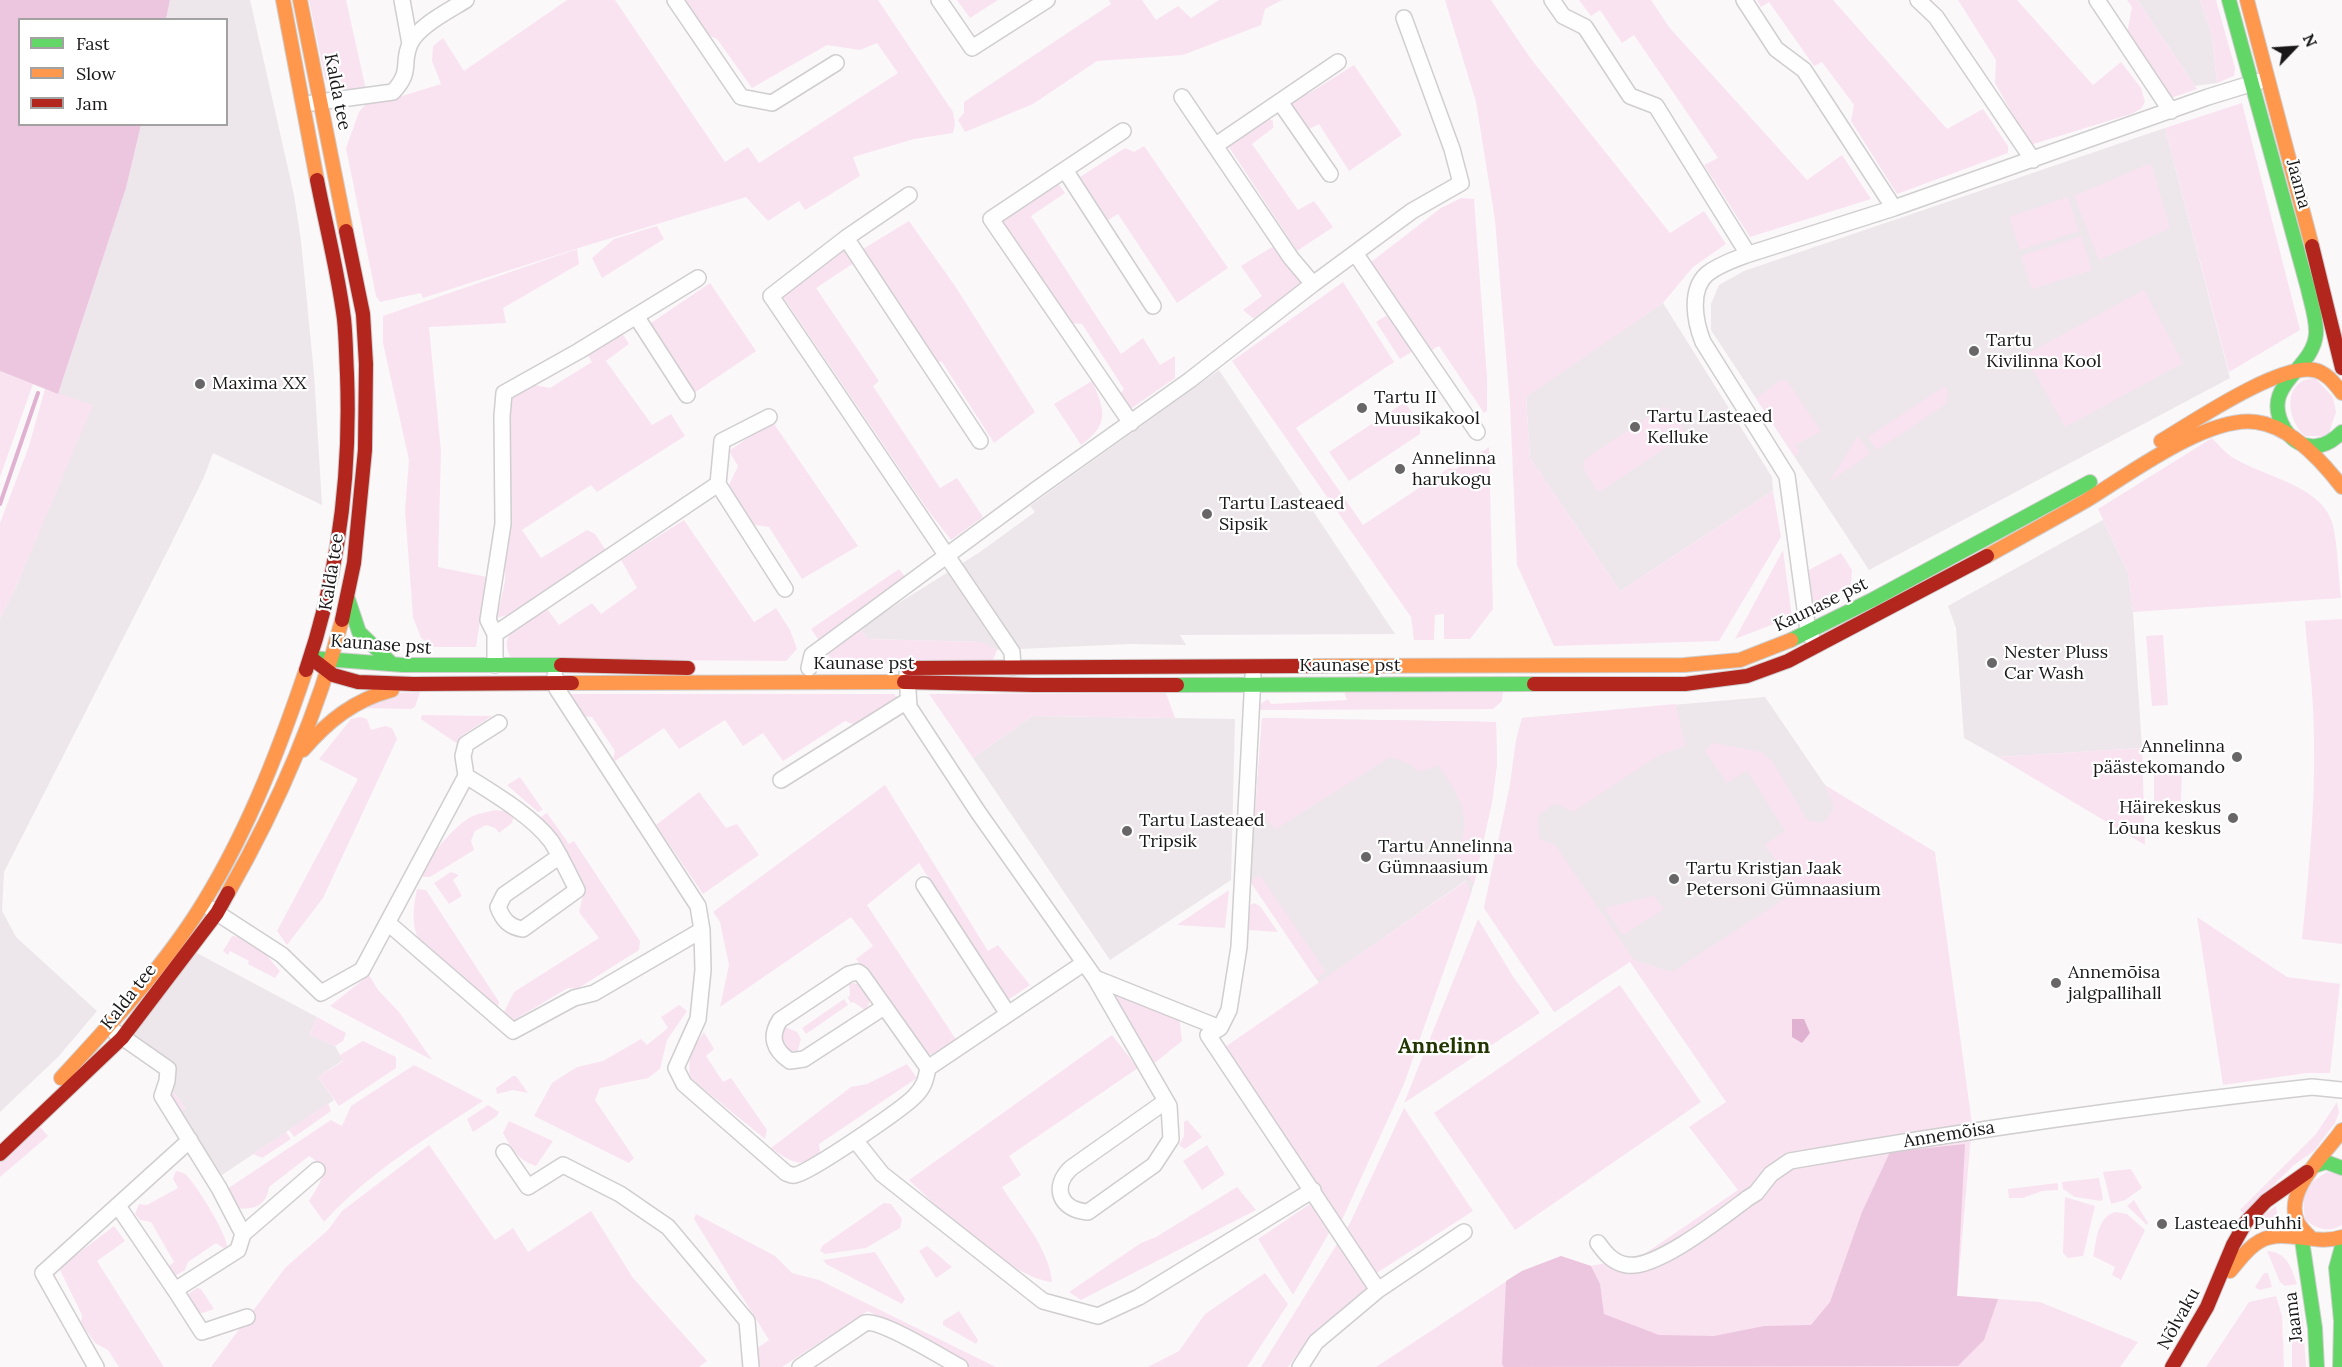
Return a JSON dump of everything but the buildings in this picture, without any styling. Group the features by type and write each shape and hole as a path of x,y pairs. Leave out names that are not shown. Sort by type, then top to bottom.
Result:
{"street":[{"name":"Kalda tee","path":"0,1137 74,1066 109,1026 161,962 203,904 250,819 311,658 333,578 342,526 348,405 343,306 283,0"},
{"name":"Kalda tee","path":"0,1154 122,1038 217,913 263,830 293,762 330,668 348,600 365,450 366,364 363,314 300,0"},
{"path":"302,106 321,100 393,92 404,80 410,44 402,0"},
{"path":"410,44 424,27 466,0"},
{"path":"675,0 741,97 772,103 836,63"},
{"path":"939,0 972,48 1047,0"},
{"path":"1552,0 1563,16 1585,27 1630,96 1656,106 1748,254"},
{"path":"1744,0 1776,48 1804,70 1894,208"},
{"path":"1918,0 1936,17 2033,160"},
{"path":"2097,0 2171,111"},
{"name":"Jaama","path":"2229,0 2253,83 2316,336 2310,350 2285,381 2277,399 2280,420 2294,441"},
{"name":"Jaama","path":"2247,0 2342,368"},
{"path":"809,668 812,655 1131,423 1412,211 1461,183 1452,149 1404,18"},
{"path":"1216,145 1338,62"},
{"path":"1817,647 1808,632 1787,476 1703,342 1695,314 1697,293 1705,276 1722,265 1748,254 1894,208 2268,79"},
{"path":"1182,98 1291,258 1313,284"},
{"path":"1280,102 1330,174"},
{"path":"1123,131 992,219 1131,423"},
{"path":"1065,170 1154,306"},
{"path":"909,195 846,238 771,296 1012,652 1013,667"},
{"path":"846,238 980,441"},
{"path":"1355,253 1476,432"},
{"path":"508,683 495,665 495,634 488,620 503,524 502,416 504,393 698,278"},
{"path":"636,316 687,395"},
{"path":"2293,372 2313,370 2330,380 2342,393"},
{"name":"Kaunase pst","path":"311,658 365,683 413,684 555,683 1013,667 1719,663 1757,655 1808,632 2091,481 2211,410 2293,372"},
{"path":"769,417 722,441 718,484 785,589"},
{"name":"Kaunase pst","path":"904,672 1033,684 1685,684 1720,681 1747,676 1788,662 2087,500 2187,442 2218,429 2254,421 2268,423 2294,441"},
{"path":"2294,441 2309,448 2319,448 2337,439 2342,432"},
{"path":"2294,441 2331,471 2342,487"},
{"path":"495,634 718,484"},
{"path":"348,600 359,632 391,663"},
{"name":"Kaunase pst","path":"330,668 391,663 441,667 495,665 707,669"},
{"path":"438,683 458,674 481,675 495,665"},
{"path":"556,666 555,683 699,906 703,970 698,1019 676,1068 684,1084 786,1173 796,1175 808,1170 855,1140 914,1098 925,1084 928,1068 1084,963"},
{"path":"1254,667 1239,947 1229,1010 1220,1028 1208,1035 1378,1290"},
{"path":"904,672 909,707 978,812 1095,978 1169,1106 1171,1139 1154,1166 1088,1212 1077,1211 1065,1203 1060,1191 1063,1176 1166,1101"},
{"path":"293,762 336,714 367,697 413,684"},
{"path":"781,780 908,701"},
{"path":"203,904 282,955 321,993 362,970 466,776 463,756 466,744 499,723"},
{"path":"466,776 516,808 549,839 560,856 577,891 524,929 513,927 502,918 498,907 504,895 560,856"},
{"path":"924,885 1008,1014"},
{"path":"388,923 513,1031 574,998 594,993 702,930"},
{"path":"884,1007 804,1059 790,1061 780,1055 774,1043 773,1030 780,1020 849,974 858,972 862,975 928,1068"},
{"path":"1095,978 1220,1028"},
{"path":"109,1026 122,1038 168,1069 162,1096 219,1188 243,1234"},
{"name":"Annemõisa","path":"1598,1243 1608,1257 1626,1265 1650,1263 1702,1231 1756,1193 1771,1174 1790,1161 1930,1137 2096,1113 2312,1087 2342,1090"},
{"path":"2310,1169 2334,1143 2342,1130"},
{"path":"96,1367 43,1273 190,1140"},
{"path":"855,1140 882,1173 1043,1301 1098,1316 1139,1297 1312,1190"},
{"path":"504,1152 528,1187 562,1165 620,1194 668,1227 747,1321 751,1367"},
{"path":"2310,1169 2326,1162 2342,1168"},
{"name":"Jaama","path":"2310,1169 2300,1184 2294,1206 2301,1233 2315,1328 2317,1367"},
{"name":"Nõlvaku","path":"2172,1367 2190,1339 2216,1288 2246,1221 2270,1199 2310,1169"},
{"path":"175,1290 238,1250 243,1234 317,1170"},
{"path":"118,1206 202,1332 247,1317"},
{"path":"1300,1367 1316,1342 1378,1290 1464,1232"},
{"name":"Nõlvaku","path":"2216,1288 2249,1249 2260,1241 2301,1233 2325,1243 2342,1237"},
{"path":"2340,1367 2340,1304 2334,1273 2337,1255 2342,1246"},
{"path":"800,1367 862,1325 871,1322 892,1330 960,1367"}],"shaded area":[{"path":"0,0 170,0 166,18 18,18 18,126 141,126 126,188 58,394 0,371"},
{"path":"170,0 250,0 294,195 301,241 314,374 322,505 213,453 204,477 168,550 4,872 2,911 16,937 97,1011 58,1057 0,1112 0,618 15,589 92,405 58,394 126,188 141,126 228,126 228,18 166,18"},
{"path":"309,0 346,0 366,90 338,90 325,79"},
{"path":"567,0 615,0 725,162 748,147 759,163 898,73 877,43 860,50 827,45 752,88 717,39 705,34 684,2 687,0 878,0 953,112 955,124 953,133 914,139 853,157 860,176 805,210 799,201 768,221 746,197 423,298 421,293 380,302 376,296 346,148 359,112 368,101 402,96 441,84 432,61 433,46 443,38 464,71"},
{"path":"957,0 998,0 970,18"},
{"path":"1109,0 1142,0 1156,20 1178,6 1191,18 1219,0 1282,0 1265,9 1261,25 1183,55 1097,61 1033,104 965,132 958,120 964,113 964,102 1111,4"},
{"path":"1445,0 1491,0 1531,59 1670,233 1704,211 1726,244 1693,267 1663,303 1526,397 1530,458 1620,591 1773,491 1781,537 1719,641 1554,646 1517,565 1510,405 1495,220 1476,102"},
{"path":"1579,0 1651,0 1669,27 1807,180 1842,155 1871,199 1750,237 1704,165 1718,158 1634,35 1622,43 1600,10 1591,16"},
{"path":"1757,0 1833,0 1947,129 1983,109 2008,146 2008,153 1897,194 1851,121 1854,105 1822,62 1814,66 1769,2 1761,7"},
{"path":"1958,0 2017,0 2093,85 2121,62 2141,88 2145,102 2141,109 2131,114 2030,145 1995,83 1996,60"},
{"path":"2127,0 2137,0 2197,89 2171,98 2127,34 2132,7"},
{"path":"2137,0 2200,0 2212,35 2217,83 2195,86"},
{"path":"2200,0 2216,0 2235,68 2234,76 2217,83 2212,35"},
{"path":"1354,65 1402,135 1349,171 1319,124 1303,132 1279,98 1294,88 1308,94"},
{"path":"2242,103 2300,330 2229,372 2165,128"},
{"path":"1265,116 1273,121 1273,128 1252,144 1298,210 1314,201 1333,227 1297,251 1227,144"},
{"name":"Tartu Kivilinna Kool","path":"2165,128 2230,378 1869,570 1711,330 1711,304 1719,285 1744,271"},
{"path":"1144,146 1228,268 1177,303 1118,214 1108,220 1080,177 1125,148 1134,152"},
{"path":"2151,163 2170,228 2099,260 2074,196"},
{"path":"1057,182 1065,193 1031,216 1121,354 1143,338 1160,365 1175,356 1175,378 1129,410 1114,400 1124,389 1082,324 1068,323 999,221"},
{"path":"2068,197 2079,231 2020,250 2009,217"},
{"path":"1461,198 1474,199 1487,377 1487,411 1484,413 1439,346 1432,350 1371,262 1441,208"},
{"path":"909,221 955,286 1035,412 994,443 942,362 924,361 857,261 816,288 879,381 873,386 940,488 957,478 983,517 951,540 927,509 783,297 848,247 853,255"},
{"path":"657,226 664,239 602,278 592,258 614,239"},
{"path":"2081,236 2092,270 2032,289 2021,256"},
{"path":"1277,244 1284,258 1302,282 1254,319 1243,310 1262,296 1241,266"},
{"path":"577,249 579,264 503,308 506,323 429,327 441,451 438,567 487,577 476,647 434,647 421,638 413,617 405,510 409,460 383,343 383,316"},
{"path":"1343,282 1394,362 1296,428 1363,525 1449,468 1456,469 1489,447 1493,609 1470,639 1444,639 1444,614 1435,615 1434,640 1414,640 1411,617 1232,361"},
{"path":"710,283 756,351 694,393 648,325"},
{"path":"2144,290 2183,363 2065,427 2025,355"},
{"name":"Tartu Lasteaed Kelluke","path":"1663,303 1772,477 1773,491 1620,591 1530,458 1526,396"},
{"path":"1392,312 1416,349 1400,359 1376,322"},
{"path":"622,333 629,344 606,361 652,425 671,414 685,436 597,492 591,485 522,530 541,558 587,530 595,534 607,552 507,615 497,618 505,581 508,395 525,383 550,388 592,362 586,352"},
{"name":"Tartu Lasteaed Sipsik","path":"1219,370 1395,634 1180,635 1186,645 1130,644 997,650 981,642 868,639 859,628 980,552 1035,512 1030,506"},
{"path":"0,371 33,384 0,477"},
{"path":"2315,378 2333,397 2336,412 2329,433 2323,436 2305,436 2299,429 2291,411 2292,393 2304,380"},
{"path":"1782,379 1788,382 1821,431 1796,445 1800,452 1795,457 1756,398"},
{"path":"1092,381 1102,408 1101,423 1081,445 1054,404"},
{"path":"1945,386 1948,393 1946,404 1877,450 1868,437"},
{"path":"45,389 93,405 15,589 0,618 0,523 29,446"},
{"path":"1402,404 1407,405 1420,425 1420,434 1349,481 1329,452"},
{"path":"1663,407 1676,416 1684,431 1682,437 1601,491 1597,490 1583,468 1584,460"},
{"path":"772,421 858,546 802,579 769,527 749,524 727,489 738,466 729,451"},
{"path":"1859,436 1870,454 1829,482 1856,439"},
{"path":"2212,438 2229,455 2303,490 2327,511 2335,534 2341,598 2133,612 2128,573 2098,509"},
{"path":"684,520 754,622 776,608 790,630 797,649 786,661 512,659 507,641 510,634 522,621 545,606 559,625 592,603 601,614 637,588 621,560"},
{"path":"2103,520 2128,573 2133,612 2142,748 1998,757 1964,738 1956,628 1948,606"},
{"path":"1783,550 1792,617 1735,639"},
{"path":"1841,553 1852,570 1851,585 1812,606 1805,572"},
{"path":"899,569 906,578 822,645 811,629"},
{"path":"2342,619 2342,944 2302,939 2310,853 2314,767 2312,698 2305,621"},
{"path":"859,628 868,639 982,642 997,650 993,660 982,664 839,663 832,660 829,656 829,649"},
{"path":"2163,635 2168,705 2152,706 2146,636"},
{"path":"1344,691 1503,692 1502,701 1493,709 1258,710 1259,705 1268,699 1271,704 1347,700"},
{"path":"420,692 415,707 411,709 365,708 397,693"},
{"path":"1166,693 1175,718 1032,716 973,758 929,694"},
{"path":"567,694 894,694 898,699 860,727 845,721 783,761 763,733 743,746 725,720 679,749 664,728 612,763 615,751 592,717 566,715"},
{"name":"Tartu Kristjan Jaak Petersoni Gümnaasium","path":"1765,697 1825,785 1835,805 1871,928 1742,995 1634,960 1629,961 1555,1012 1484,908 1522,718"},
{"path":"1676,704 1685,746 1659,755 1573,812 1556,803 1538,815 1539,839 1555,845 1634,960 1672,972 1789,896 1785,875 1765,845 1785,831 1747,770 1727,783 1705,751 1713,743 1761,752 1772,761 1807,820 1822,823 1831,814 1833,806 1825,785 1935,852 1972,1124 1957,1296 2040,1302 2138,1342 2120,1367 1376,1367 1522,1271 1561,1256 1591,1266 1643,1255 1738,1190 1689,1127 1726,1102 1630,962 1554,1012 1484,908 1522,718"},
{"path":"422,715 492,716 461,736 459,745 421,719"},
{"name":"Tartu Lasteaed Tripsik","path":"1032,716 1235,719 1231,880 1110,960 973,758"},
{"path":"360,717 367,719 371,730 385,726 392,728 397,739 323,898 287,945 277,931 358,779 319,759 351,719"},
{"name":"Tartu Annelinna Gümnaasium","path":"1262,718 1496,722 1497,764 1492,802 1471,894 1465,881 1319,983 1250,881"},
{"path":"1262,718 1496,722 1497,764 1492,802 1474,885 1455,856 1464,831 1462,808 1453,787 1438,765 1417,771 1412,765 1390,757 1276,829 1255,814"},
{"path":"2142,748 2145,845 1998,757"},
{"path":"2154,770 2182,771 2181,801 2154,801"},
{"path":"520,777 543,810 538,812 507,785"},
{"path":"885,785 988,951 998,945 1030,985 1008,1000 919,863 867,905 957,1041 941,1052 929,1055 856,959 873,946 851,917 720,1007 729,965 720,922 713,912"},
{"path":"699,792 726,828 737,824 759,855 703,894 656,825"},
{"path":"496,810 514,815 512,823 499,833 495,828 486,825 475,831 471,841 474,850 430,877 423,877 424,870 434,852 459,826 473,816"},
{"path":"547,813 569,844 574,841 640,941 639,950 577,989 568,988 514,1020 503,1014 514,992 599,938 579,912 584,884 541,817"},
{"path":"451,872 459,875 453,880 462,896 449,904 434,883"},
{"path":"1260,875 1326,972 1316,979 1250,881"},
{"path":"1466,881 1471,894 1404,1084 1341,1222 1225,1047"},
{"path":"417,889 426,890 499,1002 497,1011 420,943 415,929 414,916"},
{"path":"1229,890 1225,928 1177,925"},
{"path":"1654,896 1664,909 1623,935 1604,908"},
{"path":"1254,903 1260,906 1278,932 1248,930 1250,905"},
{"path":"2197,917 2287,977 2340,984 2330,1073 2307,1073 2223,1085"},
{"path":"1478,919 1514,978 1540,1013 1404,1103"},
{"path":"232,936 254,943 265,953 280,971 275,978 248,964 249,961 230,951 228,955 223,951"},
{"path":"195,952 317,1017 310,1035 335,1046 343,1060 318,1077 334,1100 222,1175 180,1112 185,1108 162,1076 126,1044"},
{"path":"369,975 378,990 399,1012 432,1060 330,1006"},
{"path":"849,984 861,984 869,997 865,1010 851,1003 847,997 850,996"},
{"path":"1620,985 1701,1102 1515,1230 1434,1113"},
{"path":"1116,988 1179,1016 1182,1041 1151,1066 1114,1001"},
{"path":"844,999 848,1005 806,1034 802,1028"},
{"path":"679,1005 687,1011 667,1040 660,1069 648,1078 600,1088 595,1100 634,1158 629,1163 534,1116 552,1083 577,1067 603,1061 641,1039 647,1045 668,1028 661,1017"},
{"path":"317,1017 346,1033 343,1041 335,1046 310,1035"},
{"path":"1792,1019 1804,1019 1810,1033 1802,1043 1792,1037"},
{"path":"785,1027 797,1032 801,1039 797,1053 786,1049 780,1038"},
{"path":"704,1032 714,1049 706,1056 723,1082 731,1078 767,1130 765,1139 690,1078 691,1054"},
{"path":"1112,1035 1138,1068 1009,1156 1021,1175 1002,1187 1040,1245 1050,1269 1052,1282 1035,1278 997,1256 976,1240 909,1180"},
{"path":"363,1041 396,1057 396,1068 339,1106 318,1077 343,1061 340,1055"},
{"path":"907,1064 917,1078 819,1144 821,1158 795,1162 771,1148 851,1087 867,1084"},
{"path":"414,1065 483,1101 379,1172 341,1204 324,1222 309,1201 320,1182 322,1171 316,1161 309,1156 269,1187 265,1199 258,1206 235,1208 224,1191 331,1120 342,1126 351,1106"},
{"path":"516,1076 528,1093 513,1090 497,1094 496,1088"},
{"path":"172,1090 185,1108 180,1113 222,1175 217,1180 171,1101 169,1092"},
{"path":"2337,1102 2339,1112 2335,1123 2314,1151 2294,1165 2244,1214 2240,1210 2316,1134"},
{"path":"328,1103 331,1111 294,1137 289,1130"},
{"path":"488,1105 499,1112 497,1116 473,1132 467,1119"},
{"path":"1404,1108 1473,1211 1372,1276 1367,1290 1315,1331 1288,1367 1261,1367 1350,1223"},
{"path":"1187,1120 1202,1137 1185,1149 1179,1145 1184,1136 1184,1122"},
{"path":"509,1121 553,1141 536,1166 520,1157 509,1144 503,1133"},
{"path":"40,1127 48,1136 0,1177 0,1162"},
{"path":"286,1132 291,1139 262,1158 253,1154"},
{"path":"1965,1144 1957,1296 1998,1299 1984,1340 1958,1366 1504,1367 1502,1364 1506,1281 1522,1271 1561,1256 1591,1266 1600,1284 1604,1314 1659,1335 1714,1336 1764,1326 1811,1325 1830,1302 1862,1212 1890,1152"},
{"path":"429,1145 495,1240 513,1228 528,1252 591,1211 633,1278 707,1361 699,1367 211,1367 285,1268 328,1230 342,1211"},
{"path":"1207,1145 1225,1174 1202,1190 1183,1161"},
{"path":"2131,1169 2142,1188 2125,1200 2111,1204 2103,1172"},
{"path":"176,1171 187,1176 198,1191 217,1222 227,1247 223,1248 216,1243 188,1262 185,1270 175,1276 170,1273 169,1266 174,1262 151,1222 140,1220 135,1214 139,1204 147,1205 178,1188 173,1179"},
{"path":"2327,1172 2342,1175 2342,1225 2332,1229 2319,1228 2305,1220 2305,1191 2312,1182"},
{"path":"2099,1178 2103,1199 2101,1201 2075,1197 2063,1189 2062,1182"},
{"path":"2058,1183 2058,1190 2042,1191 2023,1198 2009,1198 2008,1189"},
{"path":"1237,1187 1256,1210 1081,1300 1069,1292 1141,1243 1156,1237"},
{"path":"2065,1197 2095,1206 2083,1256 2068,1258 2063,1253"},
{"path":"2134,1200 2148,1223 2147,1225 2127,1206"},
{"path":"1313,1202 1332,1228 1293,1295 1258,1239"},
{"path":"884,1203 891,1204 902,1219 900,1228 866,1248 825,1254 820,1251 822,1246"},
{"path":"2276,1206 2278,1222 2258,1230 2253,1222"},
{"path":"2116,1212 2127,1214 2145,1230 2121,1280 2112,1275 2115,1267 2093,1256 2101,1223 2110,1214"},
{"path":"696,1214 775,1256 792,1273 819,1280 996,1367 969,1367 966,1363 868,1311 782,1367 757,1367 753,1351 769,1340 694,1219"},
{"path":"114,1226 125,1241 97,1261 164,1367 119,1367 108,1350 95,1343 81,1323 82,1315 59,1268"},
{"path":"927,1246 952,1267 936,1278 919,1251"},
{"path":"2267,1251 2284,1257 2297,1284 2285,1286 2280,1282"},
{"path":"875,1252 905,1299 902,1304 826,1264 823,1260"},
{"path":"1265,1273 1288,1304 1247,1367 1148,1367 1179,1351 1205,1314"},
{"path":"2264,1273 2268,1273 2272,1287 2259,1290 2255,1287"},
{"path":"197,1288 201,1289 214,1309 203,1313 195,1312 187,1295"},
{"path":"2298,1291 2303,1321 2306,1367 2292,1367 2292,1328 2286,1297 2287,1292"},
{"path":"2276,1296 2282,1316 2284,1367 2206,1367 2249,1302"},
{"path":"959,1311 978,1340 976,1344 943,1325 943,1321"}],"waterway":[{"path":"0,504 38,393"}],"traffic: fast":[{"path":"2229,0 2316,323 2313,347 2282,389 2278,400 2278,413 2284,428 2299,443 2323,445 2342,432"},
{"path":"1791,640 1872,600 2090,482"},
{"path":"348,599 359,632 391,663"},
{"path":"311,658 403,665 561,665"},
{"path":"1177,685 1534,684"},
{"path":"2314,1166 2326,1162 2342,1168"},
{"path":"2300,1227 2315,1328 2317,1367"},
{"path":"2340,1367 2341,1321 2336,1268 2342,1246"}],"traffic: slow":[{"path":"283,0 317,180"},
{"path":"300,0 346,231"},
{"path":"2247,0 2312,246"},
{"path":"2161,441 2236,396 2279,376 2314,370 2330,379 2342,393"},
{"path":"1987,556 2087,500 2169,449 2192,437 2237,422 2269,425 2293,437 2325,466 2342,487"},
{"path":"228,893 263,828 294,760 321,691 342,620"},
{"path":"1305,666 1684,665 1740,660 1791,640"},
{"path":"61,1078 148,979 180,938 213,887 258,797 306,670"},
{"path":"572,683 904,682"},
{"path":"303,750 343,713 378,694 392,690"},
{"path":"2310,1237 2298,1223 2295,1211 2296,1198 2308,1174 2342,1130"},
{"path":"2230,1271 2251,1247 2270,1237 2290,1236 2321,1240 2342,1237"}],"traffic: jam":[{"path":"306,670 335,561 344,487 348,412 344,319 317,180"},
{"path":"342,620 354,563 365,450 366,364 363,314 346,231"},
{"path":"2312,246 2342,368"},
{"path":"1534,684 1685,684 1747,676 1788,661 1987,556"},
{"path":"311,658 333,675 358,682 572,683"},
{"path":"561,665 688,668"},
{"path":"908,668 1305,666"},
{"path":"904,682 1177,685"},
{"path":"0,1154 122,1038 217,913 228,893"},
{"path":"2172,1367 2207,1307 2233,1245 2246,1222 2266,1201 2307,1172"}],"place":[{"name":"Tartu Kivilinna Kool","path":"1974,351"},
{"name":"Maxima XX","path":"200,384"},
{"name":"Tartu II Muusikakool","path":"1362,408"},
{"name":"Tartu Lasteaed Kelluke","path":"1635,427"},
{"name":"Annelinna harukogu","path":"1400,469"},
{"name":"Tartu Lasteaed Sipsik","path":"1207,514"},
{"name":"Nester Pluss Car Wash","path":"1992,663"},
{"name":"Annelinna päästekomando","path":"2237,757"},
{"name":"Häirekeskus Lõuna keskus","path":"2233,818"},
{"name":"Tartu Lasteaed Tripsik","path":"1127,831"},
{"name":"Tartu Annelinna Gümnaasium","path":"1366,857"},
{"name":"Tartu Kristjan Jaak Petersoni Gümnaasium","path":"1674,879"},
{"name":"Annemõisa jalgpallihall","path":"2056,983"},
{"name":"Lasteaed Puhhi","path":"2162,1224"}],"district":[{"name":"Annelinn","path":"1444,1047"}]}
